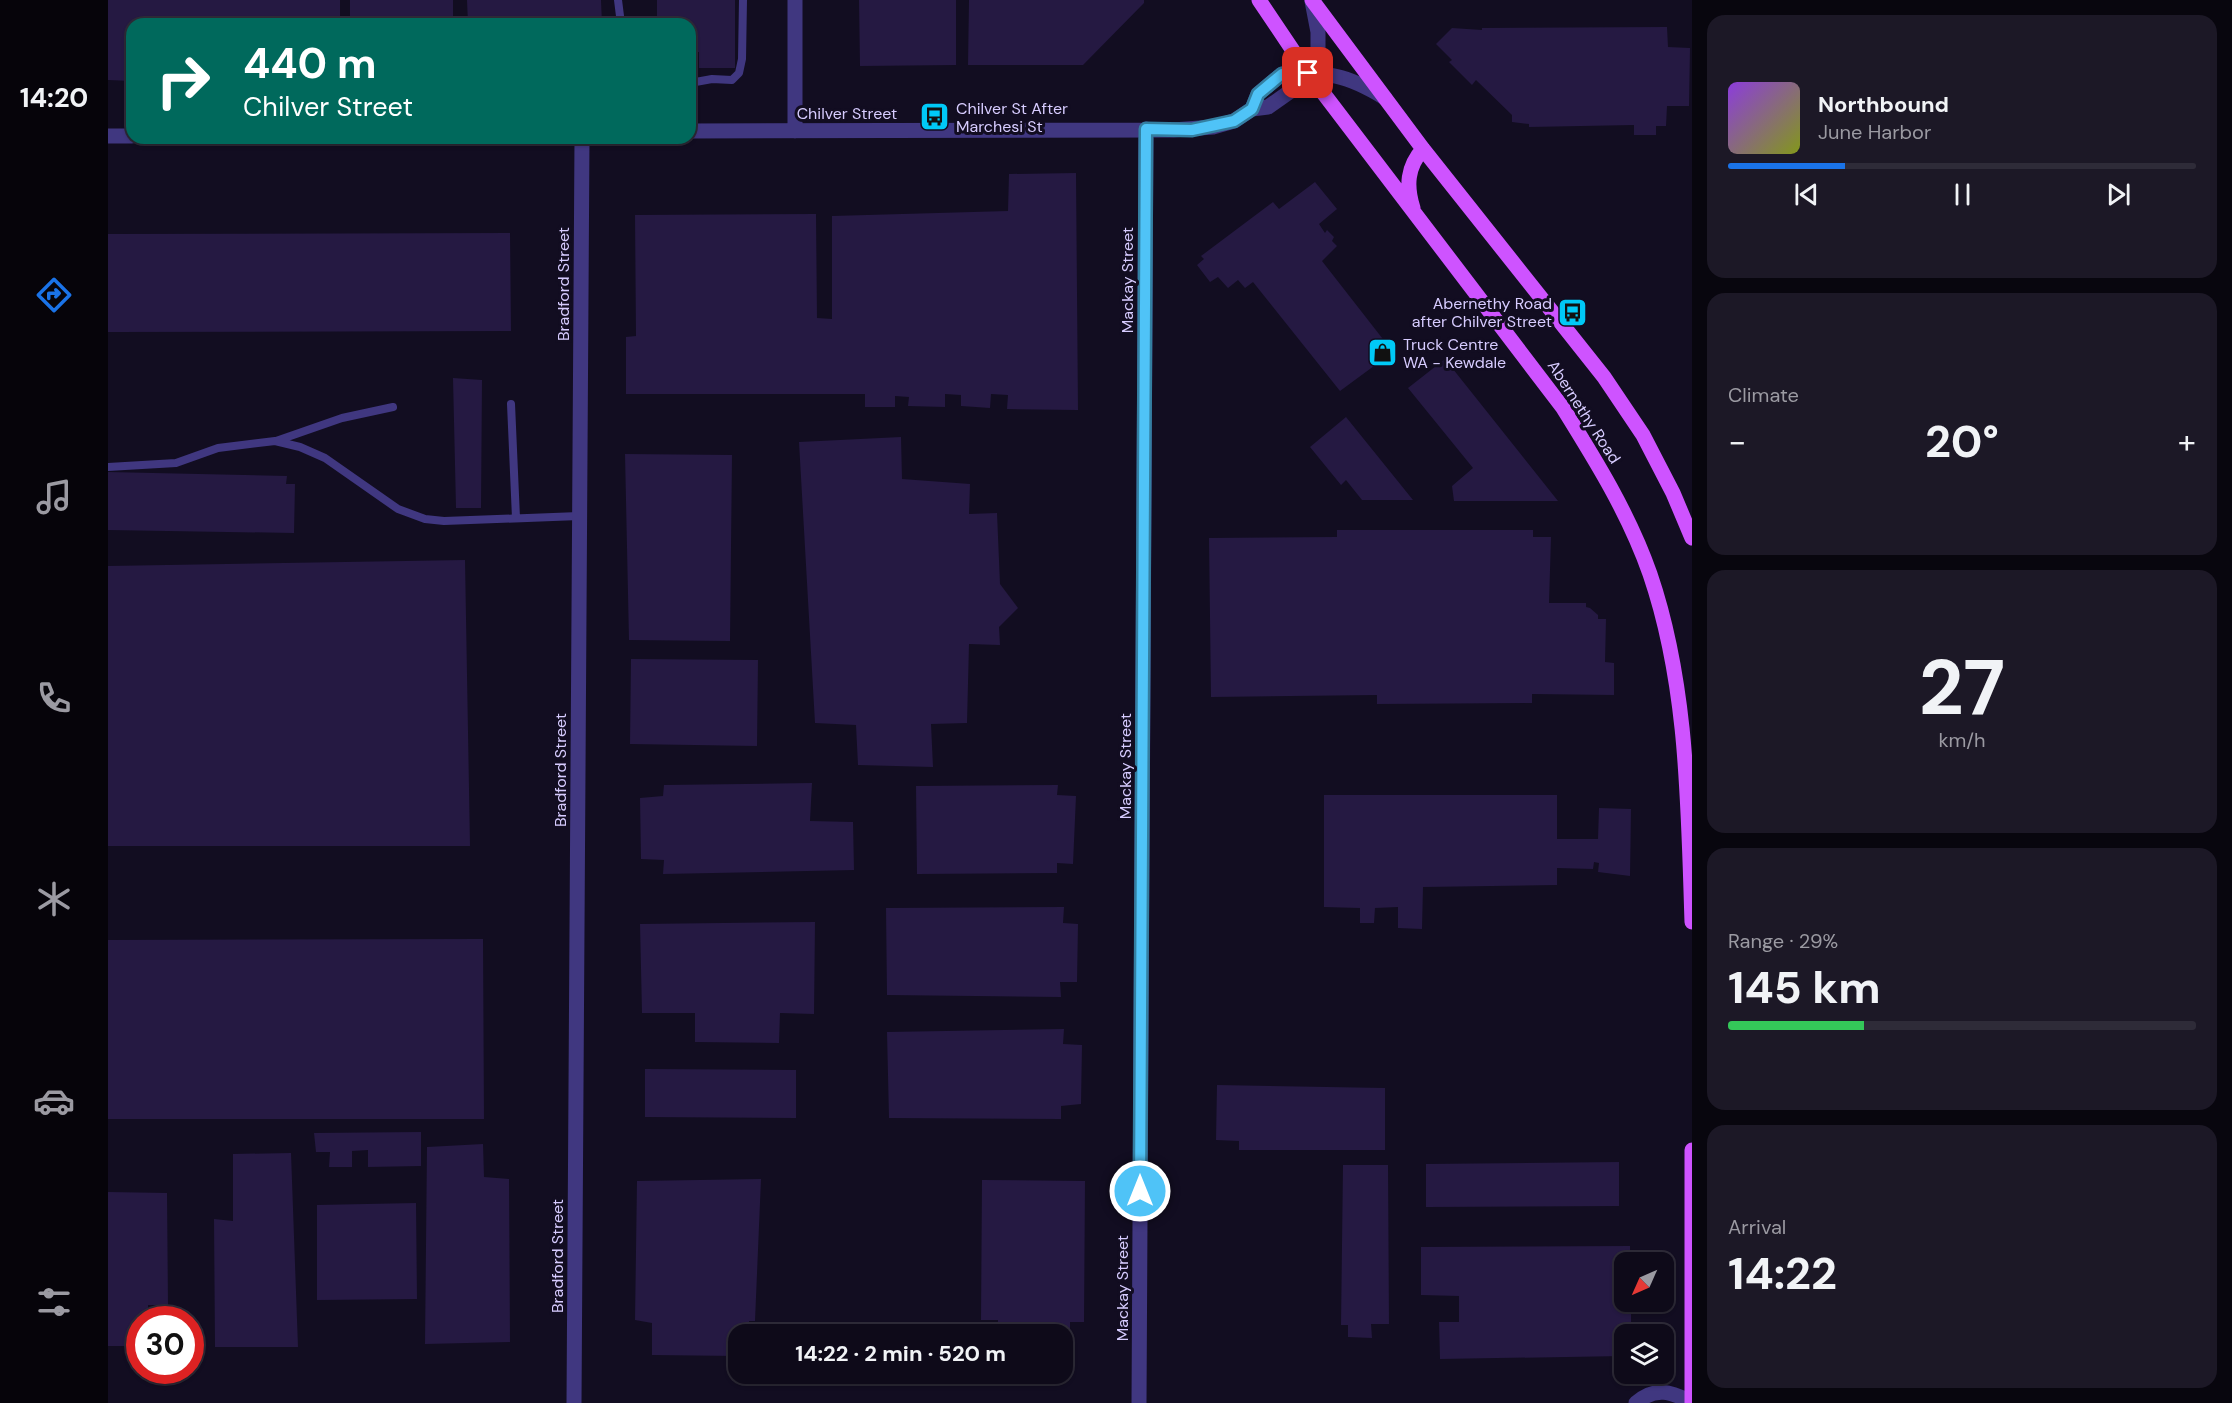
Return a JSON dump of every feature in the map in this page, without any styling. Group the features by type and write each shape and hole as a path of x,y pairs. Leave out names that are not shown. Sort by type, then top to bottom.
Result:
{"main road":[{"name":"Abernethy Road","path":"1259,0 1308,73 1563,408 1599,465 1627,518 1650,573 1667,633 1679,697 1688,760 1692,922"},
{"name":"Abernethy Road","path":"1312,0 1423,149 1611,387 1643,435 1674,493 1692,538"},
{"path":"1416,216 1409,195 1410,174 1414,160 1423,149"},
{"path":"1692,1150 1692,1403"}],"street":[{"path":"795,0 795,131"},
{"path":"1308,73 1318,51 1318,32 1312,0"},
{"name":"Chilver Street","path":"696,131 1192,130 1234,121 1252,109 1258,94 1282,74 1334,74 1351,79 1386,99"},
{"name":"Mackay Street","path":"1139,1403 1146,129"},
{"path":"108,136 126,136"},
{"name":"Bradford Street","path":"574,1403 582,144"},
{"path":"1636,1403 1646,1394 1671,1392 1692,1403"}],"lane":[{"path":"618,0 620,18"},
{"path":"696,82 712,79 732,80 739,73 742,59 743,0"},
{"path":"511,404 516,518"},
{"path":"108,467 176,463 218,448 275,441 342,418 393,407"},
{"path":"275,441 300,447 325,458 398,509 425,519 444,521 579,516"}],"building":[{"path":"108,0 340,0 340,18 126,18 126,81 108,80"},
{"path":"350,0 453,0 453,18 350,18"},
{"path":"467,0 601,0 602,18 468,18"},
{"path":"657,0 735,0 735,68 699,68 699,52 696,52 696,18 657,18"},
{"path":"859,0 956,0 956,65 860,66"},
{"path":"969,0 1144,0 1144,3 1083,65 968,65"},
{"path":"1667,27 1668,47 1690,48 1689,106 1667,106 1666,126 1656,126 1656,135 1634,135 1634,125 1529,127 1529,124 1512,122 1512,115 1476,80 1472,85 1449,62 1452,60 1436,44 1452,28 1482,30 1482,28"},
{"path":"1076,173 1078,410 1007,409 1008,395 991,394 990,408 961,406 961,395 945,394 945,407 908,406 909,397 895,396 895,407 865,407 865,394 626,394 626,337 636,336 635,215 816,214 817,318 832,319 832,216 1008,211 1009,174"},
{"path":"1315,182 1337,209 1319,224 1325,233 1327,230 1334,237 1332,241 1337,246 1322,261 1393,352 1340,391 1253,282 1245,288 1238,280 1228,288 1218,277 1210,282 1197,265 1204,259 1201,256 1273,202 1279,209"},
{"path":"510,233 511,331 108,332 108,234"},
{"path":"1445,359 1558,501 1454,501 1452,486 1473,468 1408,388"},
{"path":"453,378 482,380 481,508 456,508"},
{"path":"1346,417 1413,500 1362,500 1346,480 1341,485 1310,447"},
{"path":"901,437 902,479 970,484 969,514 997,513 1000,584 1018,608 999,627 1000,645 969,644 967,723 931,724 933,767 858,765 856,725 815,723 799,442"},
{"path":"625,454 732,455 730,641 629,640"},
{"path":"108,472 287,476 286,484 295,484 294,533 108,530"},
{"path":"1337,530 1533,530 1533,537 1551,537 1549,603 1586,603 1586,607 1598,615 1598,619 1606,619 1605,662 1614,663 1614,695 1532,694 1532,703 1377,704 1377,695 1211,697 1209,538 1337,537"},
{"path":"465,560 470,846 108,846 108,566"},
{"path":"631,659 758,660 757,746 630,744"},
{"path":"812,783 810,821 853,822 854,870 663,874 664,860 641,859 640,798 663,796 664,785"},
{"path":"1058,785 1057,795 1076,796 1073,864 1057,863 1057,873 917,874 916,786"},
{"path":"1324,795 1557,795 1557,839 1598,839 1599,808 1631,809 1630,876 1598,872 1599,863 1594,862 1593,869 1557,868 1557,885 1423,887 1422,929 1398,928 1398,907 1375,908 1374,923 1360,923 1360,908 1324,907"},
{"path":"1064,907 1063,923 1078,924 1077,982 1060,982 1061,997 887,995 886,908"},
{"path":"815,922 814,1014 780,1013 779,1043 695,1042 695,1013 642,1013 640,924"},
{"path":"483,939 484,1119 108,1119 108,940"},
{"path":"1064,1029 1063,1044 1082,1045 1081,1104 1061,1106 1061,1119 889,1118 887,1032"},
{"path":"645,1069 796,1070 796,1118 645,1117"},
{"path":"1217,1085 1385,1088 1385,1150 1239,1150 1239,1141 1216,1140"},
{"path":"421,1132 421,1166 368,1167 368,1150 352,1151 352,1167 329,1167 330,1152 316,1152 314,1133"},
{"path":"483,1144 484,1177 509,1179 510,1342 425,1344 427,1147"},
{"path":"291,1153 298,1347 215,1347 214,1219 233,1221 233,1154"},
{"path":"1619,1162 1619,1206 1426,1207 1426,1164"},
{"path":"1343,1165 1388,1165 1389,1324 1371,1324 1372,1338 1348,1337 1348,1325 1341,1325"},
{"path":"761,1179 755,1321 749,1321 749,1324 728,1324 728,1356 652,1355 652,1323 635,1320 637,1181"},
{"path":"982,1180 1085,1181 1084,1322 998,1324 998,1320 981,1320"},
{"path":"108,1192 167,1193 168,1305 126,1306 126,1346 108,1346"},
{"path":"416,1203 417,1299 317,1300 317,1205"},
{"path":"1630,1246 1630,1252 1614,1252 1614,1312 1631,1312 1631,1324 1614,1324 1614,1356 1440,1359 1439,1322 1459,1322 1459,1296 1421,1295 1421,1247"}],"place":[{"name":"Chilver St After Marchesi St","path":"935,117"},
{"name":"Abernethy Road after Chilver Street","path":"1573,312"},
{"name":"Truck Centre WA - Kewdale","path":"1382,353"}],"route":[{"path":"1140,1191 1146,129 1192,130 1234,121 1252,109 1258,94 1282,74 1308,73"}]}
